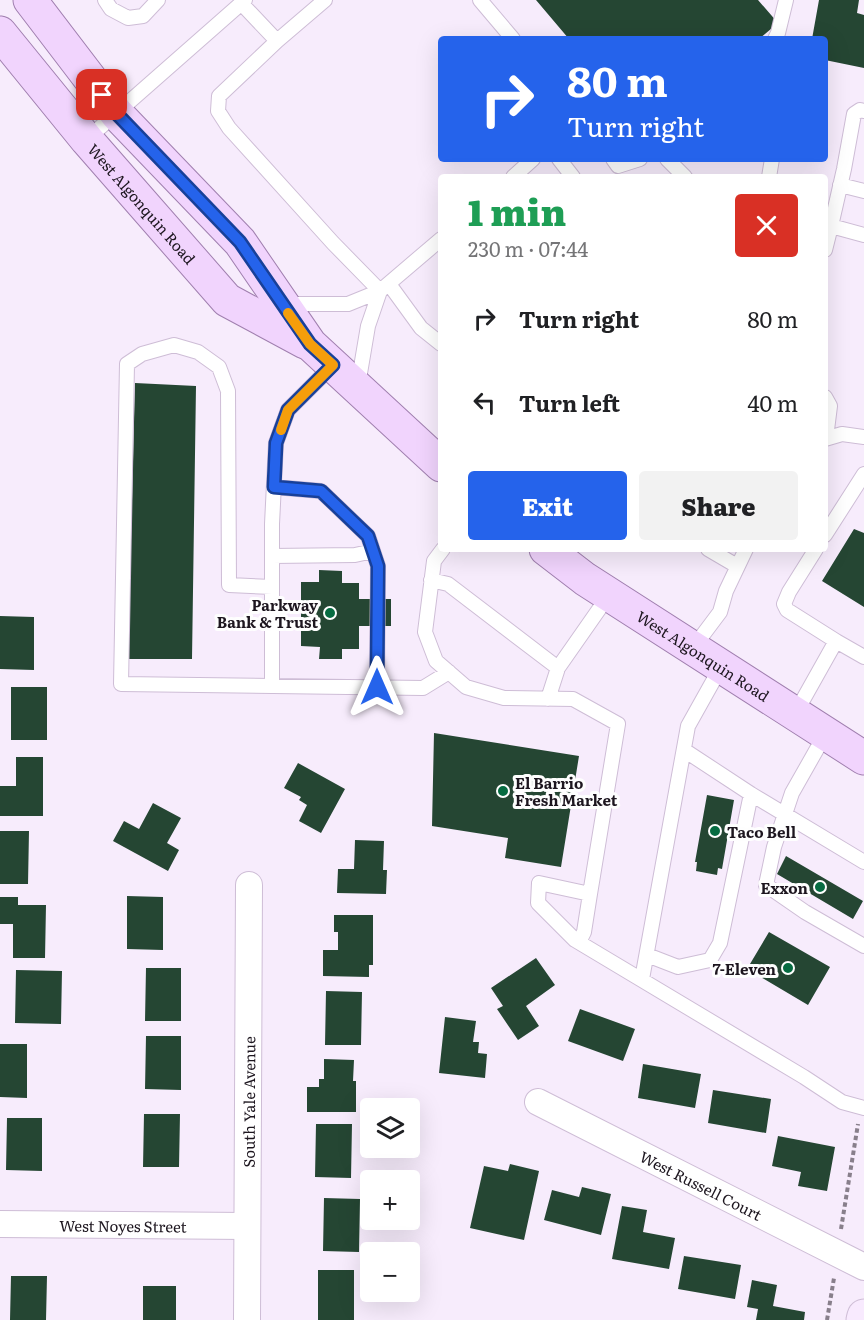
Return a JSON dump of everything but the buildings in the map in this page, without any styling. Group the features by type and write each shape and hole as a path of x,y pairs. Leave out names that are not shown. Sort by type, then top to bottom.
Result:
{"main road":[{"name":"West Algonquin Road","path":"30,0 117,114 240,242 282,304 321,354 438,462"},
{"name":"West Algonquin Road","path":"0,33 87,140 227,300 321,354"},
{"name":"West Algonquin Road","path":"550,552 609,595 864,758"}],"street":[{"name":"South Yale Avenue","path":"246,1320 249,885"},
{"name":"West Russell Court","path":"538,1102 864,1267"},
{"name":"West Noyes Street","path":"0,1224 247,1226"}],"lane":[{"path":"105,0 111,9 128,18 143,16 158,0"},
{"path":"325,0 277,40 219,96 218,111 230,128 325,234 385,288 421,328 438,342"},
{"path":"480,0 510,36"},
{"path":"776,36 786,0"},
{"path":"87,140 243,2 277,40"},
{"path":"828,238 854,114 860,110 864,111"},
{"path":"516,174 530,162"},
{"path":"561,162 571,174"},
{"path":"615,162 618,166 631,162"},
{"path":"670,162 682,174"},
{"path":"840,185 864,190"},
{"path":"831,226 864,235"},
{"path":"282,304 348,303 385,288 438,242"},
{"path":"357,388 368,326 385,288"},
{"path":"272,587 229,585 228,391 219,367 198,352 174,345 142,354 127,364 121,684 423,688 449,672"},
{"path":"272,686 272,556 276,443 288,410 321,354"},
{"path":"828,402 830,406 828,419"},
{"path":"828,437 842,434 864,437"},
{"path":"828,530 864,476"},
{"path":"274,487 321,491 368,536 378,566 377,687"},
{"path":"272,556 355,555 373,552"},
{"path":"441,552 434,561 425,632 436,661 466,687 504,698 573,699 618,724 584,932 579,942"},
{"path":"713,552 737,566"},
{"path":"693,648 720,612 726,591 744,552"},
{"path":"814,552 784,604 787,610 864,657"},
{"path":"431,580 448,584 558,668"},
{"path":"548,699 558,668 609,595"},
{"path":"795,714 836,641"},
{"path":"642,979 688,726 722,666"},
{"path":"826,733 792,793 774,847 766,885 804,912 864,946"},
{"path":"684,750 864,862"},
{"path":"647,955 678,967 710,960 720,943 752,794"},
{"path":"590,894 539,883 538,903 575,940 842,1102 862,1107"}],"path":[{"path":"827,1320 862,1107"}],"slow traffic":[{"path":"281,430 288,410 333,365 310,344 288,313"}],"place":[{"name":"Parkway Bank & Trust","path":"330,613"},
{"name":"El Barrio Fresh Market","path":"503,791"},
{"name":"Taco Bell","path":"715,831"},
{"name":"Exxon","path":"820,887"},
{"name":"7-Eleven","path":"788,968"}],"route":[{"path":"102,95 117,114 240,242 310,344 333,365 288,410 276,443 274,487 321,491 368,536 378,566 377,687"}]}
